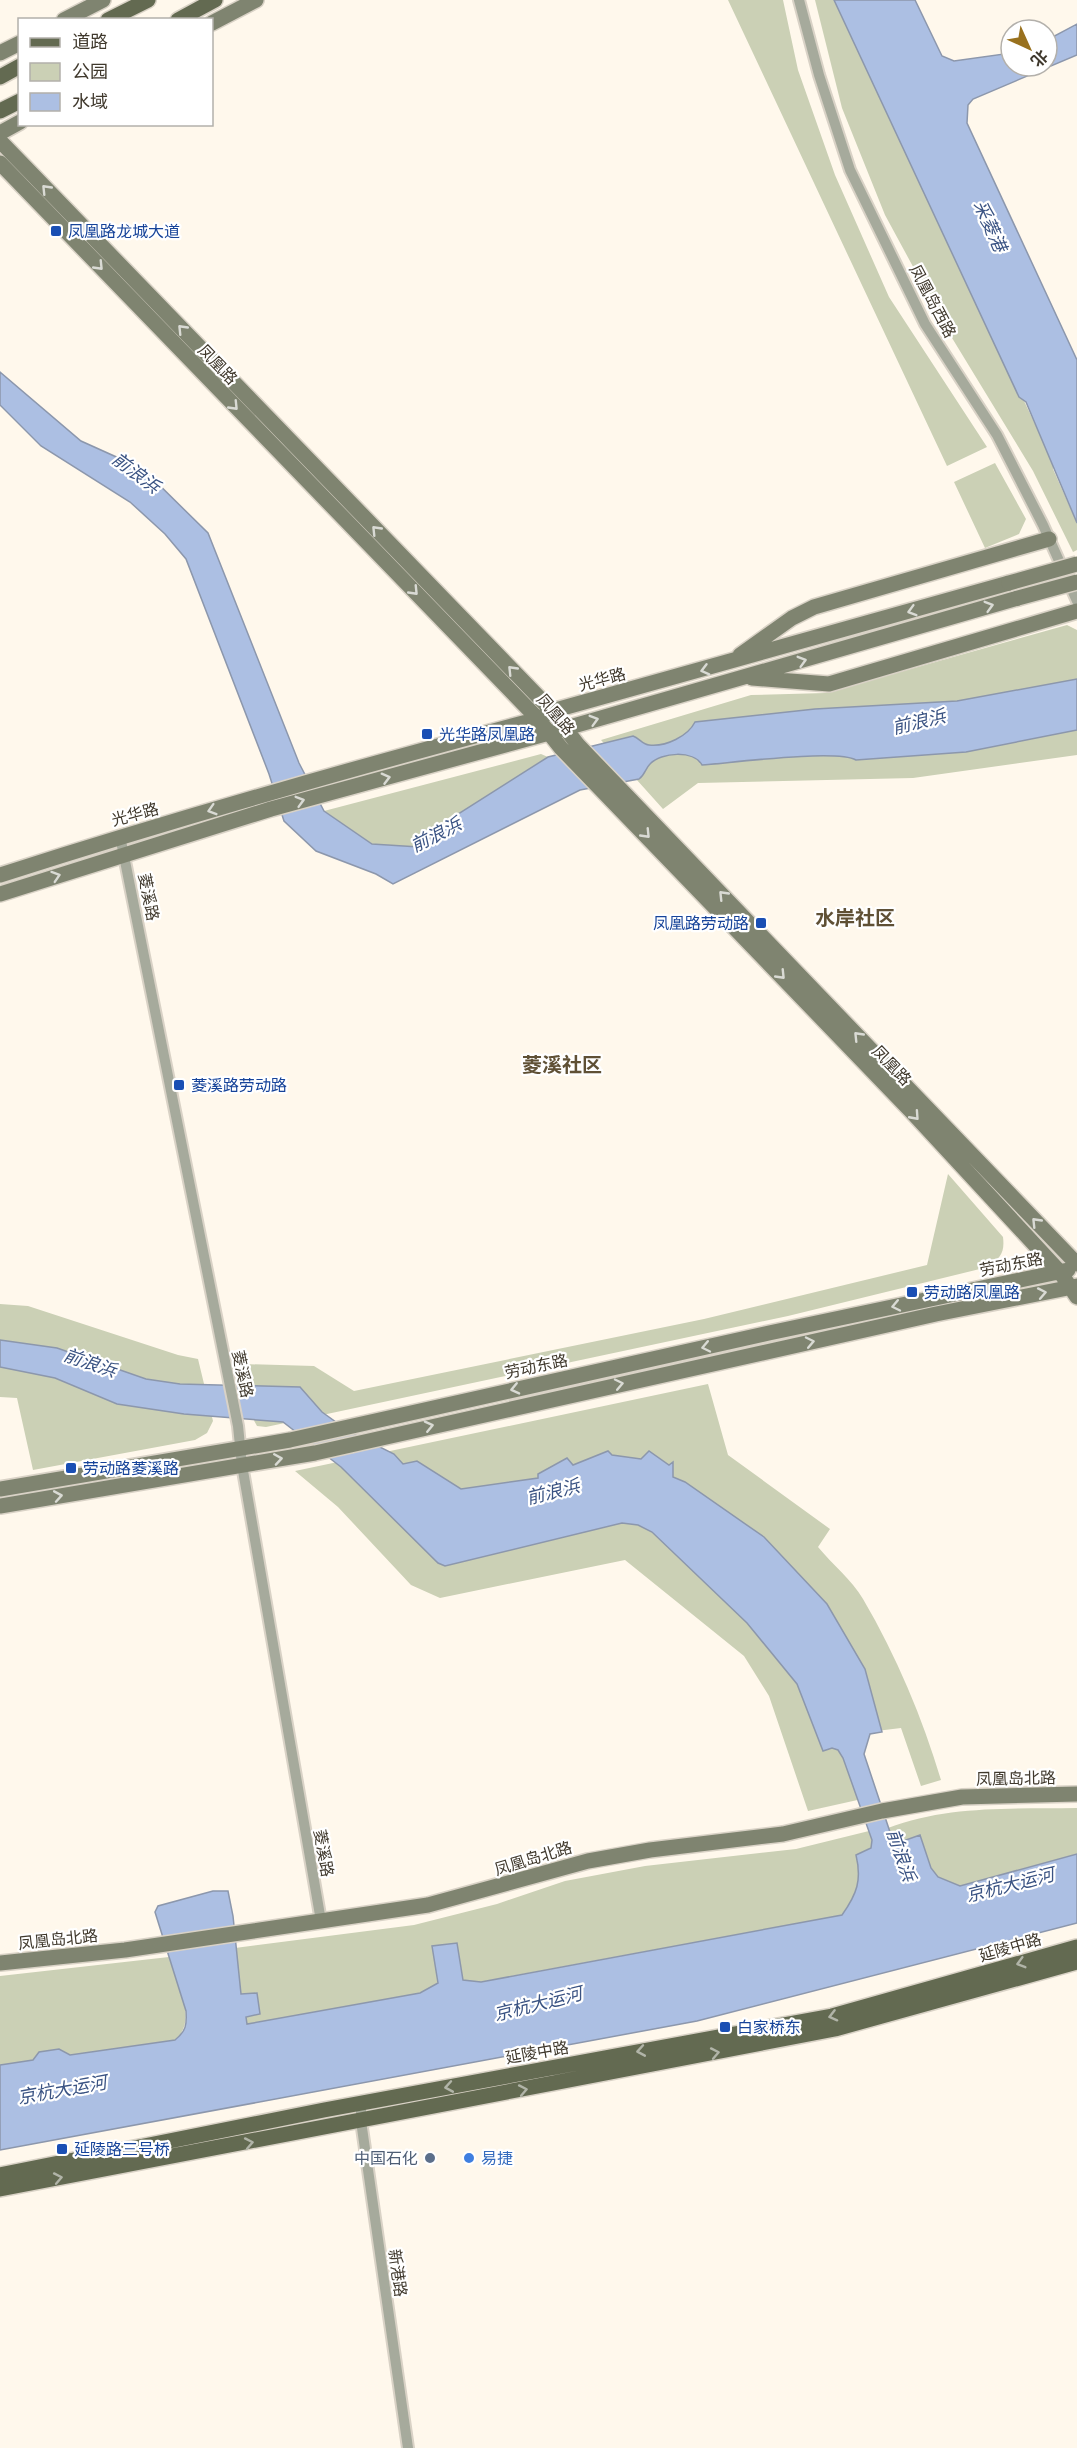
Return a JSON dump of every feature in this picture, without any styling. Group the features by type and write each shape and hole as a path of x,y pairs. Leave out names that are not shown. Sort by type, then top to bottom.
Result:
{"main road":[{"path":"68,18 103,0"},
{"path":"112,18 147,0"},
{"path":"132,18 160,0"},
{"path":"182,18 215,0"},
{"path":"213,22 256,0"},
{"path":"0,53 18,44"},
{"path":"0,77 18,67"},
{"path":"0,111 18,102"},
{"path":"0,133 18,123"},
{"name":"凤凰路","path":"0,141 552,711 578,745 1077,1264"},
{"name":"凤凰路","path":"0,163 538,719 561,748 606,792 911,1111 1075,1290"},
{"path":"731,663 792,618 814,607 1049,539"},
{"name":"光华路","path":"0,875 120,836 268,793 538,719 552,711 731,663 1077,564"},
{"name":"光华路","path":"0,894 271,809 549,733 1077,582"},
{"path":"743,678 829,684 1077,611"},
{"name":"劳动东路","path":"0,1489 290,1440 933,1298 1077,1269"},
{"path":"0,1506 315,1453 936,1314 1075,1290"},
{"name":"凤凰岛北路","path":"0,1963 165,1944 428,1905 588,1861 650,1850 783,1834 882,1811 962,1797 1077,1794"},
{"name":"延陵中路","path":"0,2175 361,2103 832,2016 1077,1947"},
{"name":"延陵中路","path":"0,2189 835,2029 1077,1962"}],"street":[{"name":"凤凰岛西路","path":"799,0 819,75 849,170 925,324 997,435 1077,601"},
{"name":"菱溪路","path":"120,836 238,1426 242,1465 321,1921"},
{"name":"新港路","path":"361,2103 408,2448"}],"green space":[{"path":"728,0 783,0 798,70 835,175 889,297 987,447 947,466"},
{"path":"815,0 834,0 1053,462 1053,469 1077,523 1077,550 1073,552 1033,471 949,333 885,215 842,108"},
{"path":"995,463 1026,519 1019,534 985,548 954,482"},
{"path":"1067,625 1077,630 1077,755 913,778 698,783 663,809 601,740 751,695 825,693"},
{"path":"541,754 548,757 460,813 419,847 372,844 324,811"},
{"path":"948,1174 1003,1237 1001,1255 988,1267 788,1316 266,1427 257,1426 251,1415 242,1364 314,1366 354,1391 704,1319 927,1265"},
{"path":"0,1304 28,1306 178,1355 198,1359 213,1421 207,1433 195,1440 33,1470 17,1398 0,1397"},
{"path":"708,1384 728,1455 830,1529 818,1547 853,1585 887,1643 926,1733 941,1780 921,1786 901,1728 860,1733 862,1799 808,1811 769,1696 744,1656 625,1560 440,1598 411,1585 338,1507 295,1471"},
{"path":"1077,1808 1077,1854 960,1886 938,1877 931,1868 920,1835 906,1840 897,1840 888,1828 934,1815 957,1812"},
{"path":"869,1831 872,1840 871,1848 856,1855 857,1886 842,1915 480,1982 463,1980 457,1943 433,1946 438,1983 420,1993 247,2024 246,2017 260,2014 257,1993 241,1994 235,1948 414,1925 497,1904 565,1881 645,1866 796,1849"},
{"path":"169,1957 184,2000 185,2012 182,2032 175,2040 0,2065 0,1976"}],"water":[{"name":"采菱港","path":"834,0 915,0 942,56 954,61 999,55 999,78 1023,78 973,99 968,105 967,123 1077,360 1077,523 1026,402 1019,397"},
{"path":"1077,24 1077,55 1059,63 1059,34"},
{"name":"前浪浜","path":"0,372 81,441 143,469 208,533 299,763 324,811 372,844 419,847 458,814 548,757 633,736 647,745 662,744 682,736 695,722 815,709 957,701 1077,679 1077,730 966,752 856,760 845,757 806,756 702,765 692,757 669,755 655,760 639,779 580,790 393,884 376,874 316,851 284,821 269,774 186,559 165,534 130,502 41,446 0,405"},
{"path":"0,1340 57,1348 146,1379 180,1384 300,1387 322,1412 350,1432 394,1454 403,1464 417,1461 461,1489 538,1478 538,1474 567,1458 573,1465 608,1451 612,1455 641,1459 649,1451 669,1465 673,1462 673,1477 685,1482 764,1537 827,1604 865,1669 882,1732 870,1734 864,1754 890,1832 897,1840 906,1840 920,1835 931,1868 938,1877 960,1886 1077,1854 1077,1923 697,2021 0,2150 0,2065 33,2060 39,2052 59,2049 70,2055 175,2040 184,2031 186,2011 155,1912 158,1906 213,1891 228,1891 233,1916 241,1994 257,1993 260,2014 246,2017 247,2024 420,1993 438,1983 432,1946 457,1943 463,1980 481,1982 842,1915 857,1886 856,1855 871,1848 872,1840 843,1758 838,1750 832,1748 823,1751 797,1684 747,1623 652,1532 638,1525 622,1523 445,1566 438,1563 341,1467 283,1422 184,1414 117,1404 55,1378 0,1367"}],"place":[{"name":"凤凰路龙城大道","path":"56,231"},
{"name":"光华路凤凰路","path":"427,734"},
{"name":"凤凰路劳动路","path":"761,923"},
{"name":"菱溪路劳动路","path":"179,1085"},
{"name":"劳动路凤凰路","path":"912,1292"},
{"name":"劳动路菱溪路","path":"71,1468"},
{"name":"白家桥东","path":"725,2027"},
{"name":"延陵路三号桥","path":"62,2149"},
{"name":"中国石化","path":"430,2158"},
{"name":"易捷","path":"469,2158"}],"district":[{"name":"水岸社区","path":"855,918"},
{"name":"菱溪社区","path":"562,1065"}],"water label":[{"name":"京杭大运河","path":"1010,1885"},
{"name":"京杭大运河","path":"538,2004"},
{"name":"京杭大运河","path":"62,2090"}]}
